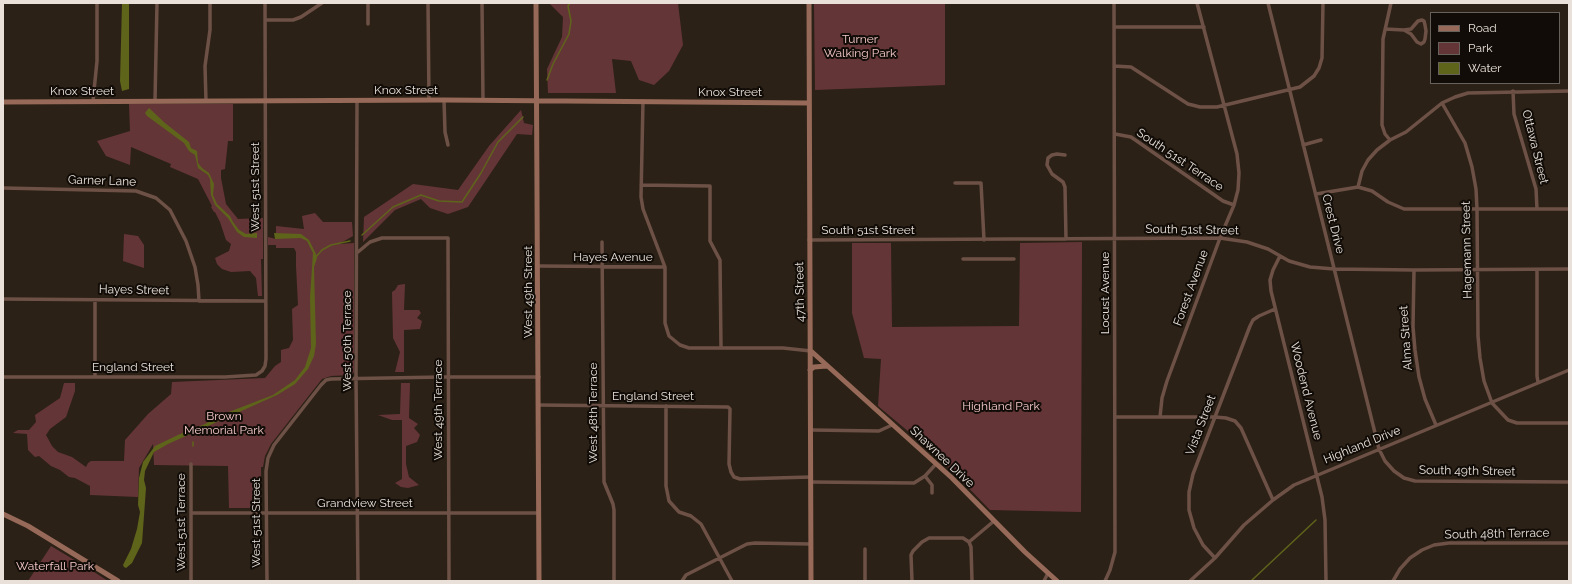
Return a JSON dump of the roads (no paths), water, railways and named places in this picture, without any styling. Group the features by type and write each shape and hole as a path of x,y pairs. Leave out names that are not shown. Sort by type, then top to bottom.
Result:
{"street":[{"path":"93,101 97,54 97,3"},
{"path":"155,101 156,3"},
{"path":"206,101 205,66 210,30 210,3"},
{"name":"West 51st Street","path":"262,371 265,366 266,359 265,3"},
{"path":"265,20 293,20 301,17 322,3"},
{"path":"368,3 368,24"},
{"path":"428,3 429,100"},
{"path":"482,3 483,100"},
{"name":"West 49th Street","path":"536,3 539,377 538,581"},
{"name":"47th Street","path":"809,3 808,103 811,430 810,581"},
{"name":"Locust Avenue","path":"1105,581 1115,552 1114,3"},
{"name":"Forest Avenue","path":"1160,417 1162,398 1167,381 1220,238 1234,205 1238,190 1239,173 1237,154 1198,3"},
{"name":"Crest Drive","path":"1268,3 1379,449"},
{"path":"1114,66 1131,67 1188,104 1206,108 1290,89 1307,83 1319,68 1322,58 1323,3"},
{"path":"1390,140 1385,134 1382,125 1383,39 1391,3"},
{"path":"1385,29 1411,29 1418,21 1424,21 1426,31 1424,42 1421,44 1417,42 1411,34 1404,30"},
{"path":"1114,27 1204,27"},
{"path":"1358,186 1362,172 1368,160 1377,150 1390,140 1406,132 1442,103 1455,97 1468,93 1569,90"},
{"name":"Ottawa Street","path":"1513,91 1514,114 1536,188 1537,209"},
{"name":"West 50th Terrace","path":"357,100 358,252 356,378 358,581"},
{"path":"444,100 444,132 448,146"},
{"name":"Knox Street","path":"3,102 483,100 808,103"},
{"path":"643,101 641,197 643,209 665,267"},
{"name":"Hagemann Street","path":"1442,103 1465,143 1472,167 1477,209 1478,336 1484,382 1492,402 1508,420 1517,423 1569,423"},
{"name":"South 51st Terrace","path":"1115,134 1131,137 1223,201 1234,205"},
{"path":"1303,145 1321,140"},
{"path":"1065,155 1052,155 1048,158 1048,165 1052,174 1064,182 1066,239"},
{"path":"955,183 981,183 984,240"},
{"path":"641,185 710,186 710,241 720,260 721,348"},
{"path":"1316,194 1358,186 1372,191 1388,202 1404,209 1569,209"},
{"name":"Garner Lane","path":"3,188 136,191 156,198 170,210 186,241 195,267 199,301"},
{"name":"West 49th Terrace","path":"358,252 370,242 382,238 448,238 449,581"},
{"name":"South 51st Street","path":"809,240 1220,238 1247,242 1268,249 1300,265 1334,269 1569,270"},
{"name":"West 48th Terrace","path":"602,242 604,482 614,510 614,581"},
{"name":"Woodend Avenue","path":"1280,256 1270,280 1275,309 1322,497 1325,520 1326,581"},
{"path":"963,259 1014,259"},
{"name":"Hayes Avenue","path":"538,266 665,267 665,323 669,336 680,345 690,348 782,348 810,351"},
{"name":"Alma Street","path":"1414,270 1413,327 1415,350 1419,377 1425,399 1436,425"},
{"path":"1537,270 1538,382"},
{"name":"Hayes Street","path":"3,299 265,301"},
{"path":"95,300 95,377"},
{"name":"Vista Street","path":"1215,558 1203,545 1194,528 1189,510 1193,474 1253,320 1275,309"},
{"name":"Shawnee Drive","path":"810,351 952,478 994,521 1058,581"},
{"path":"810,370 814,367 827,366"},
{"name":"Highland Drive","path":"1190,581 1215,558 1244,525 1273,500 1294,485 1317,474 1569,370"},
{"name":"England Street","path":"3,377 231,377 256,375 262,371"},
{"path":"356,378 539,377"},
{"name":"West 51st Street","path":"267,581 266,464 270,452 320,385 328,379 356,378"},
{"name":"England Street","path":"538,405 603,407 728,407 730,409 730,472 734,477 740,479 811,480"},
{"path":"666,406 666,486 669,501 676,510 691,516 700,524 732,581"},
{"path":"1115,417 1214,417 1226,418 1235,421 1241,428 1273,500"},
{"path":"811,430 879,431 892,425"},
{"name":"South 49th Street","path":"1379,449 1385,461 1394,471 1404,478 1415,481 1569,482"},
{"name":"West 51st Terrace","path":"190,464 191,581"},
{"path":"811,480 914,483 925,476 936,464"},
{"path":"925,476 932,485 932,494"},
{"name":"Grandview Street","path":"190,513 539,513"},
{"path":"3,514 28,526 118,581"},
{"path":"968,542 994,521"},
{"path":"912,581 911,555 922,542 929,538 963,538 968,542 971,547 972,581"},
{"name":"South 48th Terrace","path":"1393,581 1400,569 1410,558 1422,550 1434,546 1449,543 1569,543"},
{"path":"682,581 686,575 747,544 810,544"},
{"path":"865,549 865,581"},
{"path":"1044,581 1048,573"}],"water":[{"path":"122,3 129,3 129,89 122,91 120,81"},
{"path":"149,108 189,142 191,148 197,151 198,163 209,173 214,184 213,195 217,204 230,216 239,230 246,234 257,233 257,238 244,237 237,232 228,218 215,205 211,195 210,179 208,175 198,168 195,155 189,151 184,143 147,116 145,113"},
{"path":"274,233 301,234 309,240 316,254 317,258 314,267 316,344 314,356 308,369 295,384 277,395 168,444 154,452 145,471 144,480 146,488 142,543 132,563 126,568 123,565 131,549 140,512 138,505 139,478 143,462 155,446 205,424 221,415 273,395 295,380 305,367 311,348 310,297 313,253 307,241 301,238 275,239"}],"waterway":[{"path":"547,80 553,64 569,34 571,21 568,6 570,3"},
{"path":"362,235 393,207 421,195 439,201 462,202 481,173 498,142 523,117"},
{"path":"315,258 322,250 331,245 350,241"},
{"path":"1251,581 1316,520"}],"park label":[{"name":"Turner Walking Park","path":"860,46"},
{"name":"Highland Park","path":"1001,406"},
{"name":"Brown Memorial Park","path":"224,423"},
{"name":"Waterfall Park","path":"55,566"}]}
